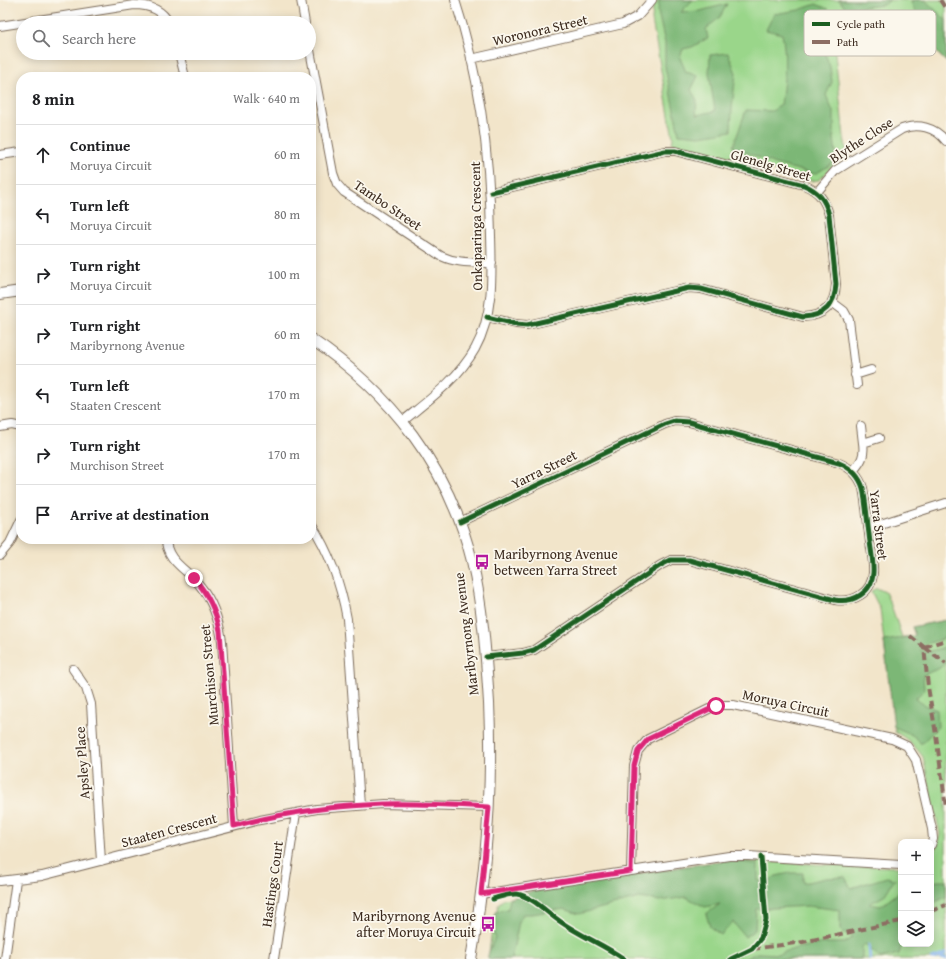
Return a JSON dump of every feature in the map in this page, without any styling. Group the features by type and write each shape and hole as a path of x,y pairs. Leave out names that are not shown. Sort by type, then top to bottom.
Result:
{"street":[{"path":"301,0 304,16"},
{"name":"Onkaparinga Crescent","path":"403,421 448,384 463,367 480,338 487,317 491,294 491,192 482,112 471,60 455,0"},
{"name":"Woronora Street","path":"471,60 623,24 634,20 652,0"},
{"path":"67,16 145,5 156,9 164,16"},
{"path":"0,26 16,24"},
{"path":"181,60 184,72"},
{"name":"Tambo Street","path":"312,60 314,72"},
{"name":"Tambo Street","path":"316,82 333,173 337,184 344,192 450,260 459,262 492,263"},
{"name":"Blythe Close","path":"817,192 830,175 839,168 902,129 913,126 925,127 936,132 946,141"},
{"name":"Glenelg Street","path":"491,192 665,151 675,151 804,185 817,192 826,204 829,215 836,284 832,302"},
{"path":"0,155 16,153"},
{"path":"487,317 527,325 689,288 701,289 803,317 818,315 826,310 832,302 844,311 848,320 857,385"},
{"path":"0,294 16,292"},
{"name":"Maribyrnong Avenue","path":"316,342 328,350 375,390 403,421 422,447 453,504 471,559 486,657 489,717 489,807 481,894 471,959"},
{"path":"855,375 871,370"},
{"name":"Yarra Street","path":"460,522 674,421 688,422 839,463 853,471 860,479 863,488 873,568 872,578 865,591 854,599 845,601 835,600 689,560 671,560 661,565 534,650 522,653 486,657"},
{"path":"0,427 16,426"},
{"path":"853,471 862,459 864,452 861,426"},
{"path":"863,444 879,438"},
{"path":"868,528 946,503"},
{"path":"0,555 10,543 16,530"},
{"path":"316,533 331,560 344,604 349,642 360,805"},
{"name":"Murchison Street","path":"166,544 167,549 172,558 201,586 211,603 218,621 222,641 234,826"},
{"name":"Apsley Place","path":"72,669 86,688 91,704 101,861"},
{"name":"Moruya Circuit","path":"631,871 634,766 638,751 644,742 653,736 711,708 722,705 746,708 892,739 902,743 914,754 918,765 933,839"},
{"name":"Staaten Crescent","path":"0,881 16,880 49,874 234,826 296,813 360,805 406,804 489,807"},
{"name":"Hastings Court","path":"274,959 296,813"},
{"path":"481,894 739,856 898,865"},
{"path":"4,959 16,880"}],"green space":[{"path":"658,0 946,0 946,62 936,51 936,10 804,10 804,56 835,56 844,137 848,157 838,161 819,180 812,181 672,143 673,138 652,20 653,7"},
{"path":"659,0 693,0 681,12 700,11 727,4 720,17 706,29 708,38 692,47 683,49 680,58 686,72 698,76 691,90 697,100 697,115 715,111 709,73 710,55 728,53 736,73 731,131 700,136 679,134 665,67 665,43 658,12"},
{"path":"839,0 890,0 884,5 846,9"},
{"path":"914,0 925,0 936,10 914,10 911,2"},
{"path":"816,4 828,9 804,10 804,56 826,56 830,67 832,82 826,95 834,114 834,138 837,161 815,174 775,164 733,147 746,110 772,111 781,105 785,61 784,43 782,34 766,30 774,14 799,10"},
{"path":"936,10 946,20 946,62 936,51"},
{"path":"877,588 885,592 902,637 916,636 912,627 946,620 946,959 488,959 493,923 499,903 504,899 659,870 727,860 898,867 898,947 934,947 934,851 936,849 940,834 923,757 917,749 895,732 880,609 871,591"},
{"path":"946,620 946,638 926,644 920,650 927,652 946,647 946,662 940,668 923,675 924,690 915,699 937,710 938,727 921,744 913,736 894,727 884,641 915,636 912,627"},
{"path":"727,860 758,864 758,881 768,881 776,876 790,873 803,873 803,883 826,878 845,877 851,888 887,877 895,879 884,896 869,904 881,906 898,893 898,947 901,947 899,954 880,958 865,944 862,947 862,957 859,959 744,959 757,953 778,954 797,948 825,943 845,943 852,937 840,930 840,910 808,906 756,909 755,930 745,937 733,922 721,935 710,927 706,914 720,904 705,907 686,897 660,901 639,898 579,914 564,909 523,914 519,922 511,959 488,959 488,955 495,937 491,927 495,912 508,909 510,899 524,893 659,870 670,871 675,868"},
{"path":"946,881 946,897 934,903 934,882"}],"waterway":[{"path":"869,945 870,959"},
{"path":"932,959 946,954"},
{"path":"938,957 946,959"}],"marked path":[{"path":"940,0 946,9"},
{"path":"910,636 924,647 928,687 946,807"},
{"path":"924,647 946,640"},
{"path":"924,647 946,663"},
{"path":"934,910 946,905"},
{"path":"752,949 803,942 898,922"}],"cycle path":[{"path":"487,317 527,325 689,288 701,289 803,317 823,312 834,298 836,284 829,215 820,196 804,185 675,151 665,151 491,192"},
{"path":"460,522 674,421 689,422 839,463 854,472 863,488 873,573 869,586 855,598 842,601 835,600 689,560 671,560 661,565 534,650 523,653 486,657"},
{"path":"731,959 752,949 761,938 766,920 761,857"},
{"path":"493,899 511,894 517,894 529,898 569,927 624,959"}],"place":[{"name":"Maribyrnong Avenue between Yarra Street","path":"482,562"},
{"name":"Maribyrnong Avenue after Moruya Circuit","path":"488,924"}],"route":[{"path":"194,578 206,594 215,612 222,641 234,826 278,816 338,807 383,804 430,804 489,807 481,894 631,871 634,761 638,751 648,739 716,706"}]}
